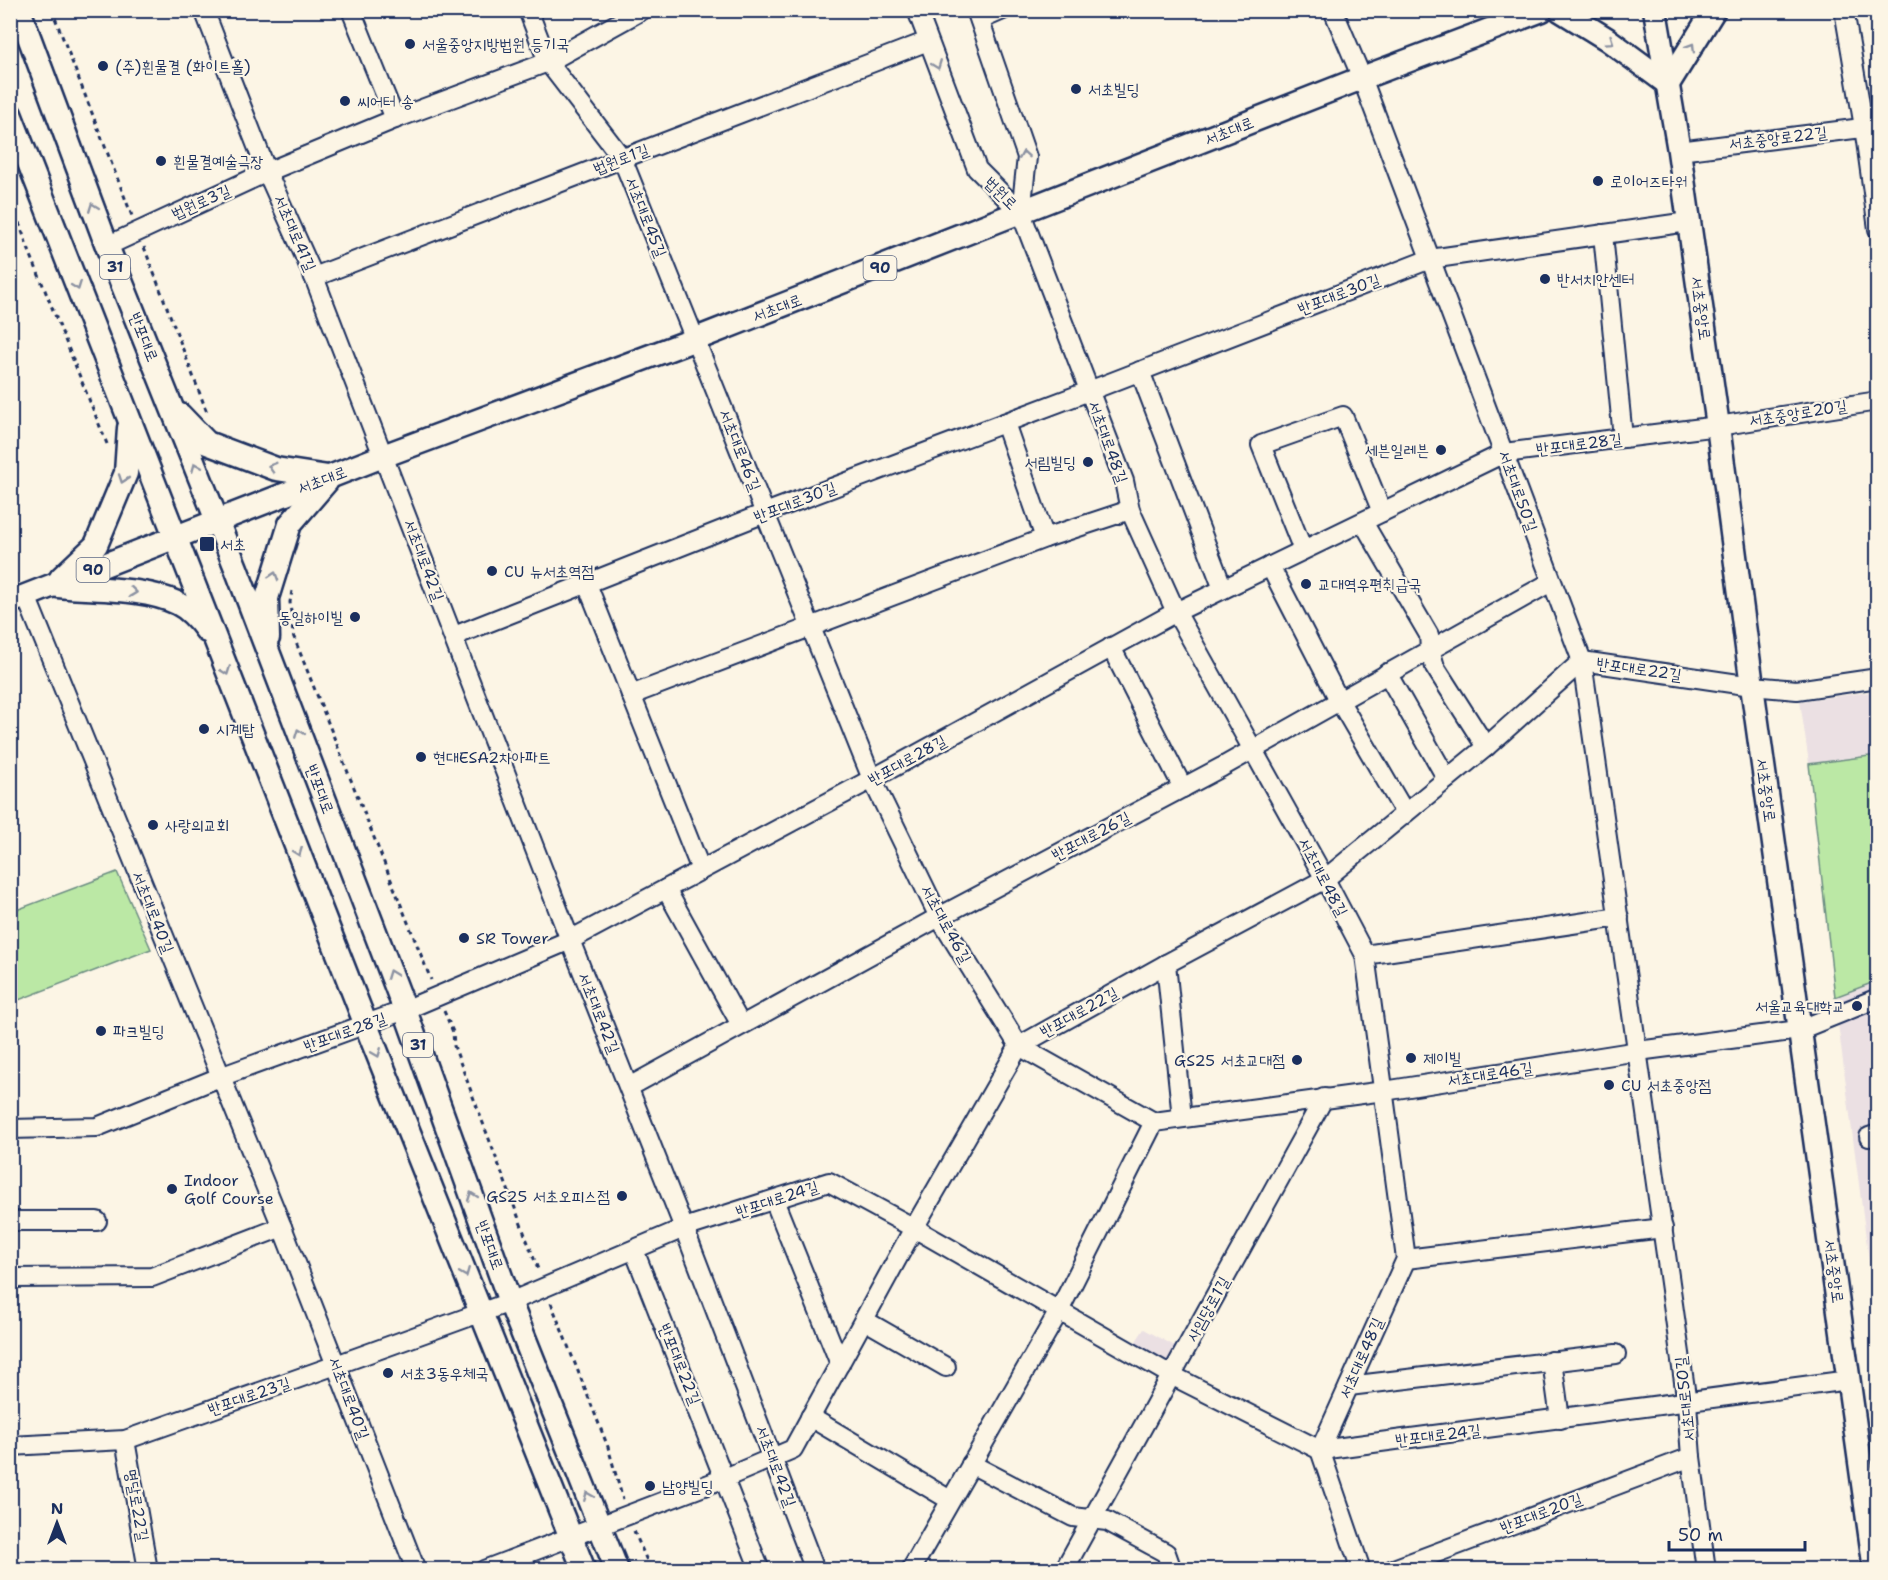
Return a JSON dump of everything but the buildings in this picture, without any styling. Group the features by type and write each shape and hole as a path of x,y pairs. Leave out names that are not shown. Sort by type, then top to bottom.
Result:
{"main road":[{"name":"반포대로","path":"19,10 107,246 217,521 405,1010 510,1302 617,1569"},
{"name":"서초대로","path":"18,599 383,456 696,339 1362,78 1542,10"},
{"path":"1560,10 1607,39 1668,84 1714,10"},
{"name":"서초중앙로","path":"1655,10 1679,151 1718,426 1799,1030 1876,1569"},
{"name":"반포대로","path":"10,114 366,1025 584,1569"},
{"path":"171,406 207,443 276,469 330,477"},
{"path":"54,585 96,545 126,473 129,421"},
{"path":"269,655 267,598 290,524 330,477"},
{"path":"54,585 91,590 134,591 167,600 178,604 197,618 215,641"}],"street":[{"name":"서초대로41길","path":"204,10 267,172 314,277 383,456"},
{"path":"351,10 395,120"},
{"name":"서초대로45길","path":"528,10 548,62 622,158 696,339"},
{"name":"법원로3길","path":"107,246 267,172 548,62 642,10"},
{"name":"법원로","path":"916,10 977,169 1021,213"},
{"path":"978,15 1003,10"},
{"name":"서초대로50길","path":"1333,10 1362,78 1582,661 1687,1403 1691,1457 1707,1569"},
{"path":"1844,10 1871,126 1878,229"},
{"name":"법원로","path":"978,15 1027,157 1021,213"},
{"name":"법원로1길","path":"314,277 928,41"},
{"name":"서초중앙로22길","path":"1679,151 1871,126"},
{"name":"서초대로48길","path":"1021,213 1124,481 1130,510 1176,612 1365,955 1406,1260 1320,1450"},
{"name":"반포대로30길","path":"453,636 765,513 1430,260 1688,222"},
{"path":"1603,234 1623,438"},
{"name":"서초대로46길","path":"696,339 872,779 939,917 1019,1046 1154,1122 1383,1091 1638,1051 1799,1030 1878,998"},
{"path":"1140,371 1223,589"},
{"name":"서초중앙로20길","path":"1718,426 1878,401"},
{"path":"1304,550 1261,445 1343,416 1382,512"},
{"path":"1005,423 1045,538"},
{"name":"반포대로28길","path":"10,1129 97,1127 220,1077 405,1010 570,939 872,779 1176,612 1504,453 1718,426"},
{"name":"서초대로42길","path":"383,456 815,1569"},
{"path":"631,695 1045,538 1130,510"},
{"path":"1363,522 1429,635 1435,667 1486,747"},
{"path":"1270,566 1339,700 1405,813"},
{"name":"반포대로26길","path":"629,1087 939,917 1183,788 1551,582"},
{"path":"587,584 701,870"},
{"name":"서초대로40길","path":"18,599 282,1227 416,1569"},
{"path":"1111,647 1183,788"},
{"name":"반포대로22길","path":"1019,1046 1325,879 1486,747 1582,661 1752,686 1797,690 1878,678"},
{"path":"1387,673 1447,779"},
{"path":"666,889 741,1025"},
{"path":"1365,955 1619,917"},
{"path":"1166,964 1182,1118"},
{"path":"484,1569 725,1478 793,1449 914,1227 1019,1046"},
{"name":"사임당로1길","path":"1064,1569 1324,1098"},
{"path":"910,1569 1059,1311 1154,1122"},
{"name":"반포대로24길","path":"480,1312 510,1302 684,1228 829,1182 914,1227 1171,1375 1320,1450 1850,1380"},
{"path":"774,1200 840,1364"},
{"path":"10,1221 97,1221"},
{"path":"10,1278 152,1277 282,1227"},
{"path":"1406,1260 1662,1227"},
{"name":"반포대로22길","path":"634,1250 725,1478"},
{"name":"반포대로23길","path":"10,1446 125,1440 480,1312"},
{"path":"864,1320 946,1366"},
{"path":"1349,1386 1616,1354"},
{"path":"1552,1361 1560,1419"},
{"path":"810,1417 951,1500"},
{"name":"명달로22길","path":"125,1440 148,1569"},
{"path":"1320,1450 1361,1569"},
{"name":"반포대로20길","path":"1391,1569 1691,1457"},
{"path":"971,1464 1073,1517 1107,1521 1166,1553 1172,1569"},
{"path":"725,1478 760,1569"}],"path":[{"path":"10,197 28,248 111,454"},
{"path":"294,582 290,602 294,635 453,1032"}],"shaded area":[{"name":"서울교육대학교","path":"1877,691 1877,1322 1837,1016 1811,777 1800,701"},
{"path":"1144,1329 1180,1349 1173,1366 1134,1344"}],"green space":[{"path":"1877,755 1877,981 1835,997 1809,764"},
{"path":"117,872 151,949 11,1003 11,912"}],"place":[{"name":"서울중앙지방법원 등기국","path":"410,44"},
{"name":"(주)흰물결 (화이트홀)","path":"103,66"},
{"name":"서초빌딩","path":"1076,89"},
{"name":"씨어터 송","path":"345,101"},
{"name":"흰물결예술극장","path":"161,161"},
{"name":"로이어즈타워","path":"1598,181"},
{"name":"반서치안센터","path":"1545,279"},
{"name":"세븐일레븐","path":"1441,450"},
{"name":"서림빌딩","path":"1088,462"},
{"name":"서초","path":"207,544"},
{"name":"CU 뉴서초역점","path":"492,571"},
{"name":"교대역우편취급국","path":"1306,584"},
{"name":"동일하이빌","path":"355,617"},
{"name":"시계탑","path":"204,729"},
{"name":"현대ESA2차아파트","path":"421,757"},
{"name":"사랑의교회","path":"153,825"},
{"name":"SR Tower","path":"464,938"},
{"name":"서울교육대학교","path":"1857,1006"},
{"name":"파크빌딩","path":"101,1031"},
{"name":"제이빌","path":"1411,1058"},
{"name":"GS25 서초교대점","path":"1297,1060"},
{"name":"CU 서초중앙점","path":"1609,1085"},
{"name":"Indoor Golf Course","path":"172,1189"},
{"name":"GS25 서초오피스점","path":"622,1196"},
{"name":"서초3동우체국","path":"388,1373"},
{"name":"남양빌딩","path":"650,1486"}]}
